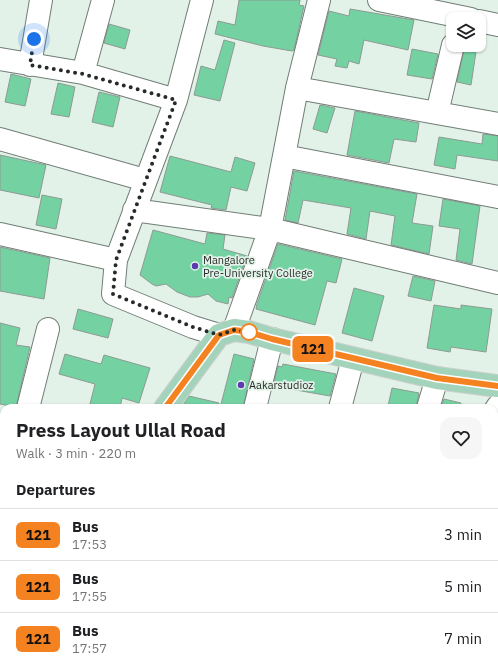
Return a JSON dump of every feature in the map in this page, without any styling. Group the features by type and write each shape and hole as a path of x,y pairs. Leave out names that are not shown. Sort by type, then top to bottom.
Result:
{"main road":[{"path":"168,404 226,333 249,332 353,359 437,378 498,386"}],"street":[{"path":"30,65 41,0"},
{"path":"83,74 103,0"},
{"path":"202,0 176,100 116,260 113,294 193,327 226,333 270,229 297,88 319,0"},
{"path":"379,0 446,14"},
{"path":"486,23 498,25"},
{"path":"437,113 451,52"},
{"path":"0,59 83,74 176,100"},
{"path":"297,88 498,124"},
{"path":"0,139 145,180"},
{"path":"284,156 498,197"},
{"path":"134,210 270,229 498,283"},
{"path":"0,234 116,260"},
{"path":"29,404 48,329"},
{"path":"256,404 272,339"},
{"path":"341,404 353,359"},
{"path":"429,404 437,378"}],"building":[{"path":"239,0 300,0 299,5 304,6 294,50 292,51 263,46 215,34 218,21 235,25"},
{"path":"350,9 414,20 408,50 364,40 359,64 349,61 347,68 335,66 337,59 318,55 329,11 349,16"},
{"path":"109,24 130,30 125,49 104,43"},
{"path":"224,40 235,43 220,101 194,95 201,66 215,70"},
{"path":"412,49 438,54 432,79 407,75"},
{"path":"463,52 476,52 471,85 457,82"},
{"path":"11,74 31,79 25,106 5,102"},
{"path":"58,83 75,87 69,117 51,114"},
{"path":"99,92 120,97 113,127 92,122"},
{"path":"320,105 335,108 327,133 313,129"},
{"path":"355,111 419,123 416,142 394,139 389,163 347,155"},
{"path":"483,134 498,136 498,161 457,155 455,169 434,165 439,137 482,144"},
{"path":"0,155 46,165 39,198 0,190"},
{"path":"170,156 231,172 235,157 255,163 247,191 231,187 226,210 211,208 212,205 160,192"},
{"path":"294,171 417,194 412,223 433,226 429,254 391,245 395,216 370,211 366,239 347,234 351,208 303,200 298,223 285,220"},
{"path":"42,195 62,199 56,229 36,225"},
{"path":"443,199 480,206 472,264 456,260 460,229 439,226"},
{"name":"Mangalore Pre-University College","path":"153,230 205,244 207,233 225,235 223,249 247,256 232,298 229,297 228,304 216,301 208,294 198,297 190,297 177,292 166,284 156,286 140,275"},
{"path":"278,244 342,259 336,283 327,281 315,325 256,309"},
{"path":"0,247 50,258 44,299 0,291"},
{"path":"413,276 435,281 431,301 408,296"},
{"path":"354,288 384,296 372,341 342,333"},
{"path":"434,305 461,309 461,305 492,309 486,352 451,347 450,352 427,348"},
{"path":"78,309 113,319 108,338 73,329"},
{"path":"0,323 20,328 16,345 30,347 17,404 0,404"},
{"path":"65,354 101,364 104,355 150,368 139,403 122,398 121,404 90,404 95,384 59,374"},
{"name":"Aakarstudioz","path":"234,354 254,359 244,404 221,404"},
{"path":"283,364 336,374 330,396 273,386 278,366 282,367"},
{"path":"392,388 419,393 417,404 388,404"},
{"path":"189,396 219,403 219,404 184,404"},
{"path":"444,399 461,403 461,404 442,404"}],"bus line":[{"name":"121","path":"168,404 219,335 234,330 249,332 353,359 437,378 498,386"}],"place":[{"name":"Mangalore Pre-University College","path":"195,266"},
{"name":"Aakarstudioz","path":"241,385"}],"route":[{"path":"34,39 30,65 83,74 176,100 116,260 113,294 193,327 219,335 234,330 249,332"}]}
